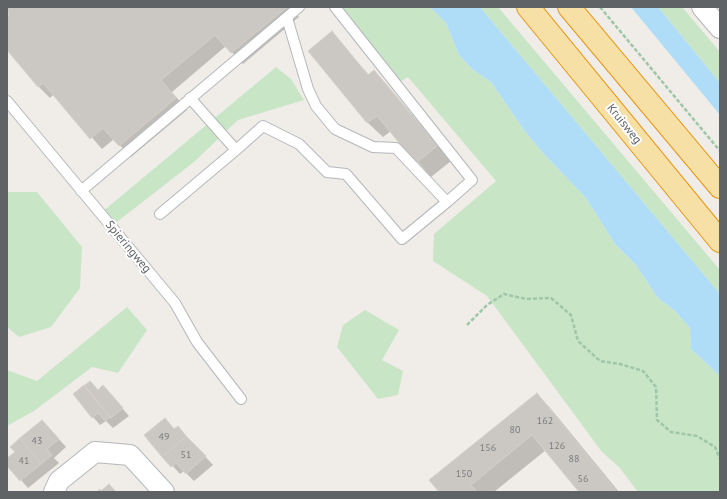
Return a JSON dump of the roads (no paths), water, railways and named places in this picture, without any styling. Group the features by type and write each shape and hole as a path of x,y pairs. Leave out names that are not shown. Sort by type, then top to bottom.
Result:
{"highway":[{"name":"Kruisweg","path":"528,7 720,241"},
{"path":"570,7 720,187"}],"street":[{"path":"702,7 720,28"},
{"path":"54,492 59,481 95,452 130,455 164,492"}],"lane":[{"path":"81,191 299,7"},
{"path":"160,214 263,126 300,144 327,172 346,174 402,239 472,180 335,7"},
{"path":"287,18 308,89 316,106 335,129 374,147 396,148 447,202"},
{"path":"190,98 236,150"},
{"name":"Spieringweg","path":"7,101 175,303 197,342 242,399"}],"water":[{"path":"430,7 480,7 720,294 720,376 691,349 690,328 674,310 658,298 636,265 615,244 586,198 543,153 524,130 491,82 472,69 459,55 446,23"},
{"path":"631,7 658,7 720,83 720,115"}]}
